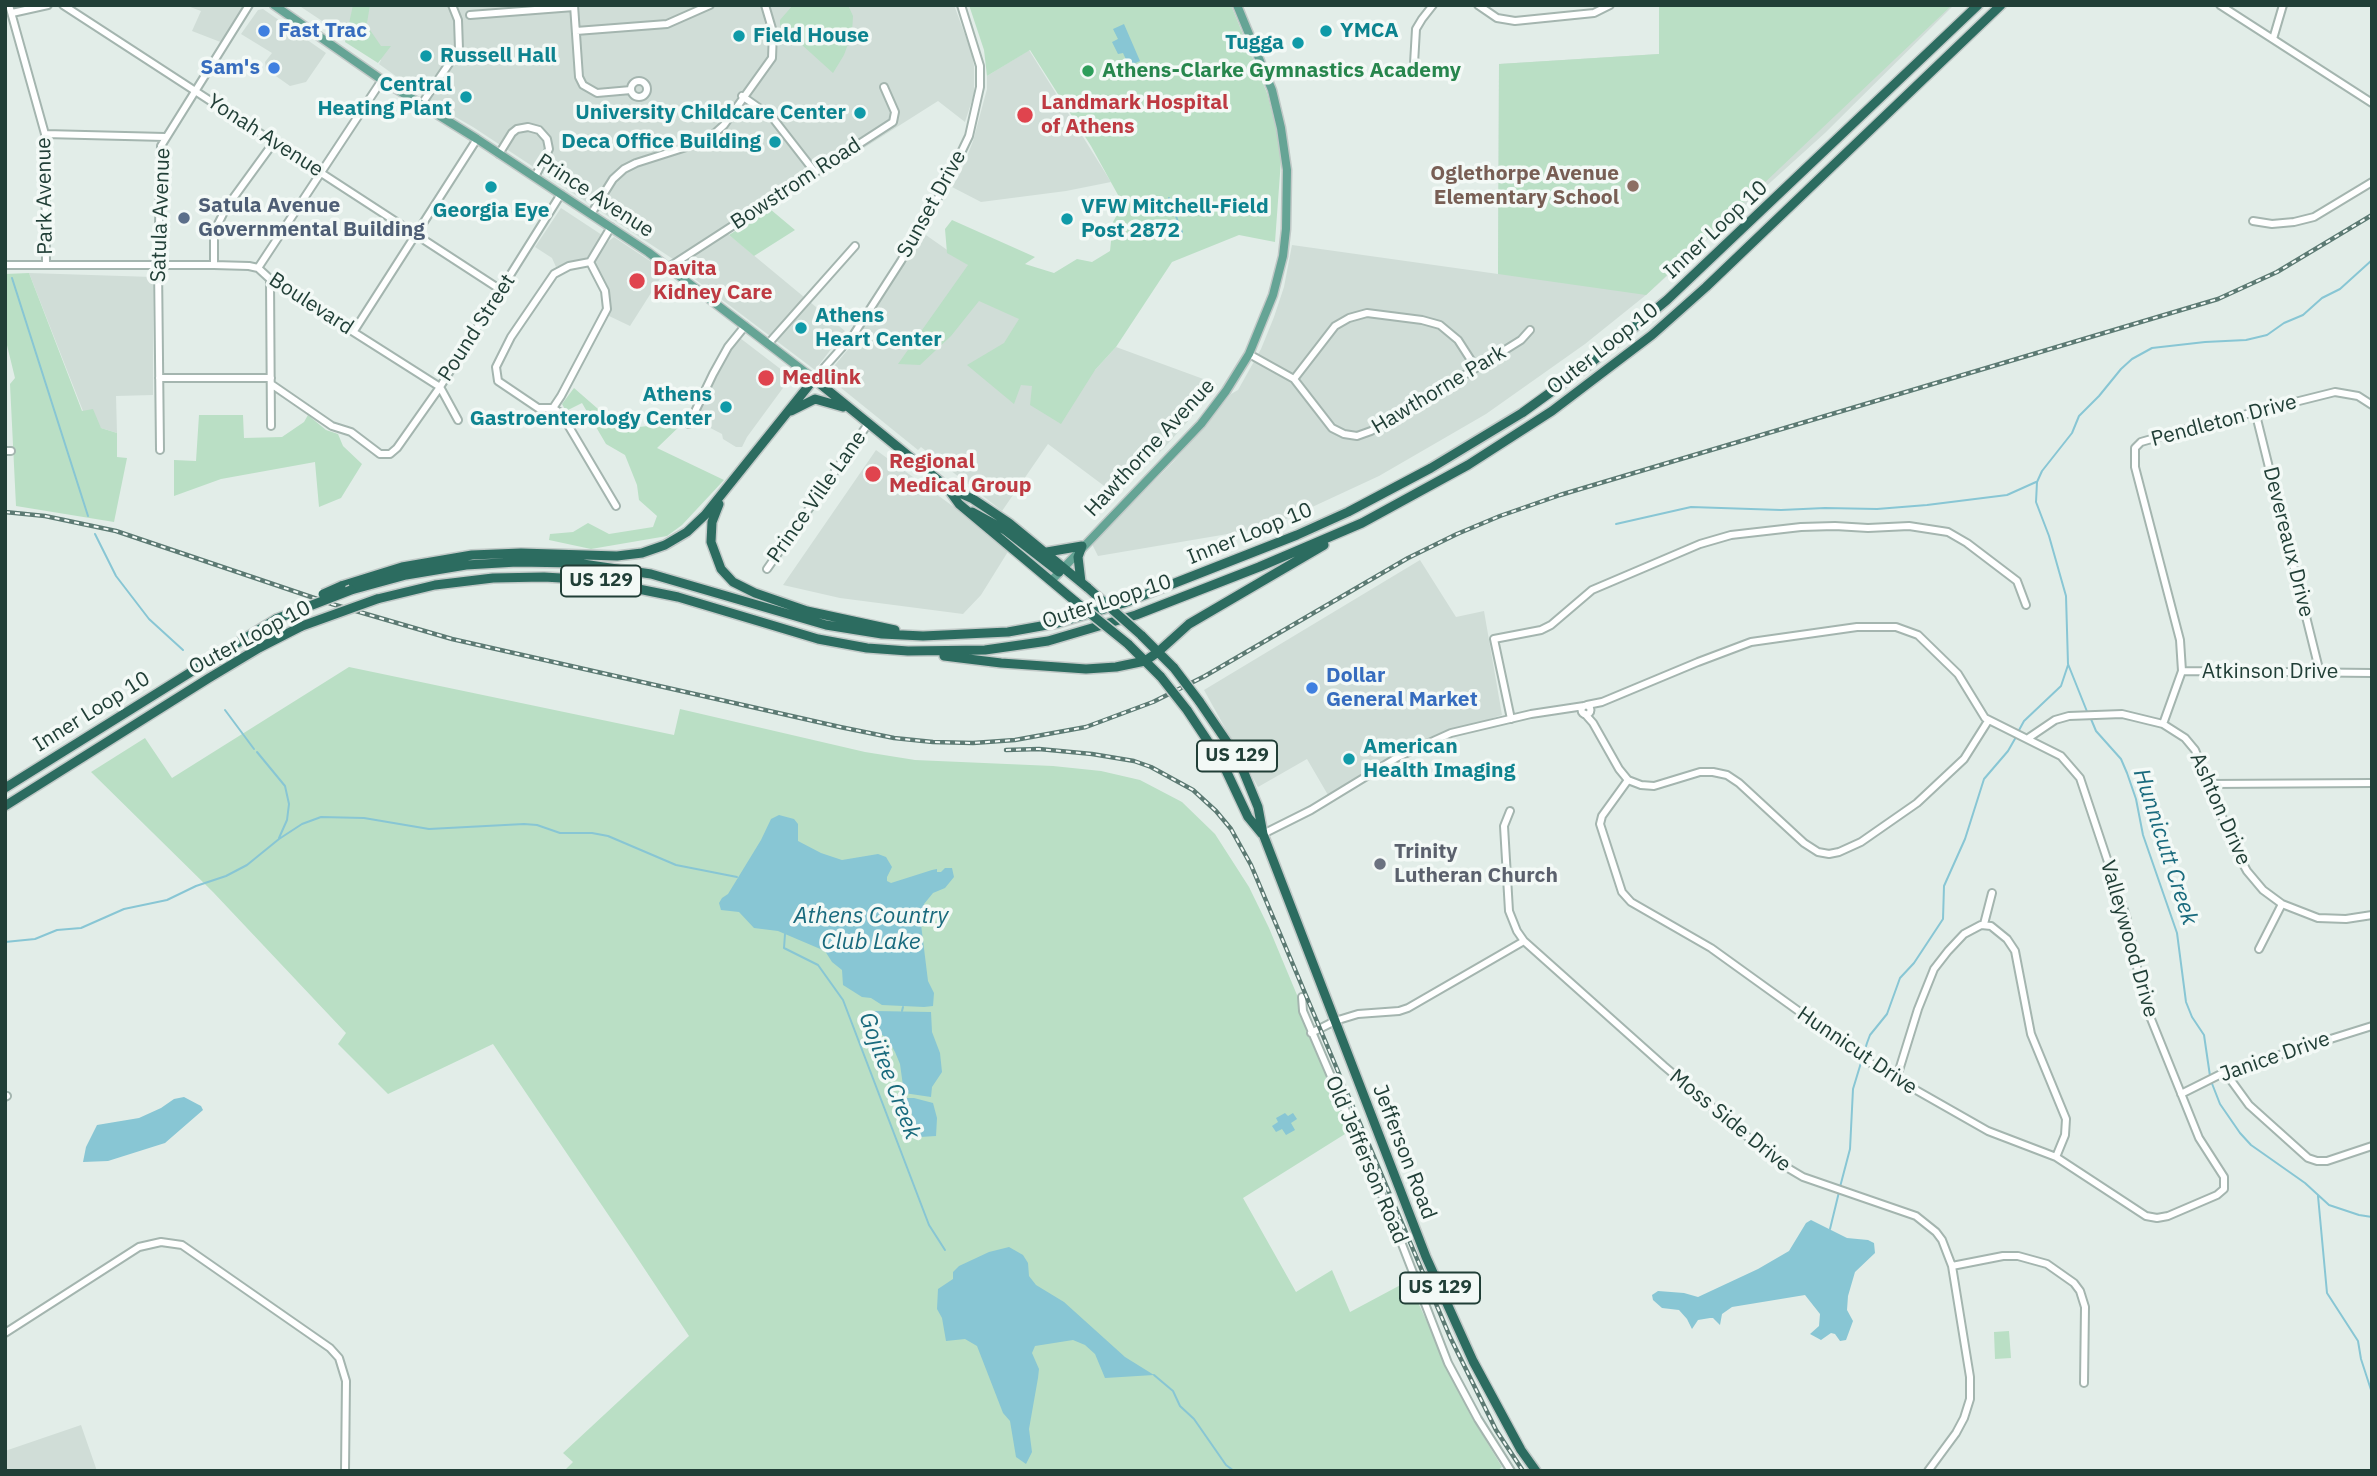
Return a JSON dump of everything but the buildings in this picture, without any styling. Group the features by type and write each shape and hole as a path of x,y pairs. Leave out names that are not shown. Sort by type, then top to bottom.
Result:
{"highway":[{"name":"Inner Loop 10","path":"5,788 276,619 351,590 405,575 466,565 576,563 651,574 825,625 883,634 952,636 1036,627 1124,603 1328,521 1384,494 1466,449 1556,389 1667,300 1978,5"},
{"name":"Outer Loop 10","path":"5,806 239,660 302,626 377,599 427,587 493,578 594,580 662,593 818,639 867,648 908,651 985,650 1048,641 1097,628 1259,567 1362,523 1435,484 1503,443 1577,392 1652,335 1706,287 2001,5"},
{"name":"Prince Avenue","path":"814,379 948,488 990,510 1047,552 1061,569 1120,615"},
{"name":"US 129","path":"276,619 341,586 402,567 472,555 521,553 617,556 642,553 665,545 687,532 725,493 814,379"},
{"path":"784,416 815,399 850,409"},
{"name":"Prince Avenue","path":"948,488 964,509 1099,620"},
{"path":"725,493 712,522 711,542 721,569 742,588 831,617 896,630 952,636"},
{"path":"964,509 980,514 1061,569"},
{"path":"1145,661 1195,620 1362,523"},
{"path":"1047,552 1082,546 1078,557 1084,585"},
{"name":"Jefferson Road","path":"1120,615 1174,668 1238,758 1258,807 1263,834 1426,1257 1473,1361 1521,1450 1536,1471"},
{"name":"Jefferson Road","path":"1099,620 1161,677 1187,710 1223,764 1248,817 1263,834"},
{"name":"US 129","path":"908,651 1060,668 1100,668 1145,661"}],"main road":[{"name":"Prince Avenue","path":"274,5 382,80 477,139 669,267 814,379"},
{"name":"Hawthorne Avenue","path":"1051,581 1201,424 1235,380 1249,354 1279,276 1286,229 1287,170 1281,128 1272,89 1237,5"}],"street":[{"name":"Park Avenue","path":"9,5 46,134 46,265"},
{"path":"12,13 48,5"},
{"name":"Yonah Avenue","path":"63,5 501,290"},
{"name":"Satula Avenue","path":"160,450 160,153 165,137 249,5"},
{"path":"421,105 459,49 458,20 452,5"},
{"path":"576,31 667,24 710,5"},
{"path":"592,215 618,173 636,163 707,139 724,125 742,96 772,58 773,32 765,5"},
{"name":"Sunset Drive","path":"814,379 858,328 939,197 969,136 980,88 980,66 961,5"},
{"path":"1414,64 1416,29 1433,5"},
{"path":"1478,5 1497,18 1515,21 1594,13 1610,5"},
{"path":"2220,5 2372,103"},
{"path":"2273,39 2283,5"},
{"path":"470,15 574,6 580,81 589,90 601,93 631,90"},
{"path":"258,268 382,80"},
{"name":"Bowstrom Road","path":"669,267 893,122 895,112 884,87"},
{"path":"742,96 772,117 814,172"},
{"path":"499,154 517,129 528,127 539,130 547,139 549,149 535,177"},
{"path":"46,134 165,137"},
{"path":"354,331 477,139"},
{"path":"214,265 214,239 218,224 226,208 274,142"},
{"path":"2253,221 2272,224 2314,217 2372,182"},
{"name":"Pound Street","path":"271,381 332,426 351,432 380,454 386,455 397,448 440,387 561,194"},
{"path":"611,227 590,262 554,274 511,337 496,367 496,378 506,388 538,408 553,408 559,412 616,506"},
{"path":"768,344 855,246"},
{"path":"553,408 607,309 605,291 590,262"},
{"name":"Boulevard","path":"5,265 214,265 258,268 270,279 440,387 458,420"},
{"path":"270,279 271,426"},
{"path":"1294,379 1335,326 1349,318 1367,313 1440,325 1458,340 1476,368"},
{"path":"689,424 728,347 745,326"},
{"name":"Hawthorne Park","path":"1249,354 1294,379 1332,428 1357,436 1371,431 1476,368 1521,340 1530,330"},
{"path":"159,378 271,381"},
{"name":"Pendleton Drive","path":"2182,671 2180,640 2135,467 2135,448 2147,440 2335,392 2358,396 2372,405"},
{"name":"Devereaux Drive","path":"2255,411 2320,673"},
{"name":"Prince Ville Lane","path":"767,569 868,424"},
{"path":"1511,719 1494,639 1541,630 1592,590 1700,544 1731,536 1801,527 1835,526 1909,526 1948,532 1967,542 2017,581 2026,605"},
{"path":"1263,834 1311,810 1398,757 1451,733 1563,709 1587,710 1751,642 1828,630 1885,626 1903,628 1918,635 1958,674 1988,721 1968,753 1935,787 1861,842 1834,854 1823,854 1812,849 1727,775 1700,772 1654,786 1628,780 1592,723 1587,710"},
{"name":"Atkinson Drive","path":"2164,724 2182,671 2372,673"},
{"name":"Ashton Drive","path":"2027,739 2055,720 2069,716 2122,714 2164,724 2190,743 2199,757 2242,864 2263,890 2282,904 2303,914 2326,919 2355,919 2372,915"},
{"name":"Valleywood Drive","path":"1988,721 2052,750 2068,762 2085,791 2129,929 2143,996 2199,1138 2224,1177 2224,1189 2217,1195"},
{"name":"Hunnicut Drive","path":"1628,780 1602,816 1600,824 1625,898 1711,948 1859,1057 1896,1080 1988,1131 2056,1157 2149,1217 2168,1216 2217,1195"},
{"path":"2210,784 2372,783"},
{"name":"Moss Side Drive","path":"1510,811 1504,826 1509,911 1524,941 1644,1050 1776,1161 1803,1177 1916,1216 1942,1240 1952,1266 1970,1377 1970,1399 1956,1433 1928,1471"},
{"path":"1984,924 1992,893"},
{"path":"2259,949 2282,904"},
{"path":"1896,1080 1918,1009 1934,969 1964,934 1984,924 1991,926 2007,939 2018,960 2031,1034 2066,1119 2065,1135 2056,1157"},
{"path":"1311,1032 1335,1021 1365,1013 1399,1011 1411,1007 1524,941"},
{"name":"Old Jefferson Road","path":"1301,997 1303,1012 1311,1032 1393,1222 1448,1363 1478,1419 1511,1471"},
{"name":"Janice Drive","path":"2181,1094 2225,1072 2372,1026"},
{"path":"2225,1072 2249,1105 2308,1158 2327,1161 2372,1146"},
{"path":"5,1332 139,1247 161,1242 182,1245 335,1352 346,1381 345,1471"},
{"path":"1952,1266 2003,1256 2018,1256 2047,1264 2074,1283 2080,1291 2085,1307 2084,1383"}],"shaded area":[{"path":"185,5 245,5 245,10 223,43 192,31 201,11"},
{"path":"298,5 954,5 971,51 974,94 965,122 938,101 728,234 845,331 815,370 680,268 679,263 440,108 379,64 381,60"},
{"path":"1659,5 1954,5 1825,133 1646,295 1585,344 1486,414 1379,476 1269,527 1098,556 1092,544 1174,461 1231,394 1238,390 1261,349 1274,317 1284,287 1292,245 1498,274 1499,64 1659,54"},
{"path":"263,9 326,53 306,82 290,86 266,69 265,62 272,53 241,34 258,10"},
{"name":"Landmark Hospital of Athens","path":"1029,50 1111,182 981,202 952,187 973,141 987,89 987,76"},
{"path":"561,208 602,235 586,259 556,267 552,258 535,247"},
{"path":"923,233 973,268 1095,370 1116,347 1217,384 1164,448 1115,494 1048,444 1002,511 921,447 918,450 830,379 830,371 850,347"},
{"path":"614,237 665,271 630,326 607,315 610,294 594,264 605,244"},
{"path":"29,273 153,277 153,395 116,396 117,433 101,428 83,411"},
{"path":"740,338 791,377 742,447 736,447 723,439 722,434 695,420 719,368"},
{"path":"876,450 1009,550 981,595 963,614 840,598 783,585"},
{"path":"1420,560 1456,617 1484,611 1502,715 1419,742 1328,795 1307,759 1258,787 1204,690"},
{"path":"81,1425 97,1471 5,1471 5,1451"}],"green space":[{"path":"353,5 370,5 367,23 370,30 381,46 391,46 378,63 345,42"},
{"path":"793,5 848,5 853,16 852,33 844,55 833,73 780,25 780,20"},
{"path":"969,5 1231,5 1267,93 1276,127 1281,160 1275,242 1239,235 1172,262 1116,347 1095,370 1061,424 1030,405 1032,386 1021,385 1014,404 967,365 1004,343 1019,319 979,301 951,336 920,365 898,364 968,265 947,253 945,229 952,220 1035,257 1025,264 1054,273 1077,259 1092,262 1110,251 1113,222 1123,204 1091,146 1030,50 987,76 984,50"},
{"name":"Oglethorpe Avenue Elementary School","path":"1659,5 1952,5 1646,295 1498,274 1499,64 1659,54"},
{"path":"770,209 795,230 754,256 729,235"},
{"path":"29,273 82,411 93,409 101,428 117,433 117,457 127,458 114,522 16,506 10,384 15,378 5,337 5,274"},
{"path":"574,388 621,429 684,422 657,448 724,480 682,525 667,536 591,549 549,540 550,534 573,532 588,523 609,534 653,527 657,516 639,500 637,485 625,455 606,444 582,403 566,411 562,404"},
{"path":"199,415 243,415 244,438 282,437 304,422 308,415 326,430 338,434 343,446 362,464 341,498 319,507 315,462 221,479 174,496 174,460 196,461"},
{"path":"349,667 674,735 680,709 865,752 915,760 1053,766 1101,771 1140,780 1182,802 1215,834 1249,887 1269,928 1353,1129 1243,1198 1296,1292 1332,1270 1350,1312 1408,1281 1471,1416 1502,1467 1497,1471 564,1471 573,1462 563,1453 689,1336 493,1044 388,1094 338,1044 346,1033 213,892 91,772 145,738 172,778"},
{"path":"2009,1331 2011,1358 1995,1359 1994,1332"}],"water":[{"path":"1124,24 1140,61 1129,66 1123,53 1118,54 1112,42 1118,39 1113,29"},
{"name":"Athens Country Club Lake","path":"779,815 794,819 798,824 798,841 821,853 842,860 878,854 886,857 892,867 887,877 887,881 891,883 932,870 941,872 945,868 952,868 954,877 945,888 933,893 924,904 925,910 920,916 928,981 934,993 933,1006 882,1005 871,998 862,997 843,985 842,970 832,962 825,951 778,931 754,928 739,912 721,910 719,903 722,898 728,894 771,819"},
{"path":"875,1011 931,1012 932,1032 940,1053 942,1072 932,1087 931,1097 904,1093 900,1064 895,1052 889,1041 869,1023 869,1017"},
{"path":"184,1097 201,1106 203,1110 165,1143 108,1161 83,1162 86,1147 97,1125 139,1118 174,1099"},
{"path":"907,1098 933,1103 937,1118 936,1136 920,1137 907,1101"},
{"path":"1285,1113 1288,1116 1293,1113 1297,1119 1291,1123 1295,1130 1286,1135 1282,1129 1276,1132 1272,1126 1278,1122 1276,1118"},
{"path":"1811,1220 1847,1238 1874,1243 1875,1253 1855,1272 1848,1296 1847,1310 1853,1321 1846,1340 1840,1341 1831,1333 1821,1340 1810,1334 1819,1326 1820,1314 1805,1295 1732,1307 1722,1314 1720,1325 1710,1318 1698,1320 1692,1329 1679,1310 1662,1308 1653,1300 1652,1295 1658,1291 1698,1297 1758,1269 1789,1251 1806,1223"},
{"path":"1009,1247 1023,1255 1028,1263 1029,1276 1036,1285 1064,1302 1125,1357 1154,1375 1105,1378 1095,1354 1085,1345 1073,1340 1035,1346 1032,1353 1039,1369 1029,1429 1032,1452 1026,1464 1016,1457 1010,1421 1003,1413 977,1346 965,1339 946,1341 942,1318 937,1309 938,1289 953,1279 953,1272 959,1266 989,1252"}],"waterway":[{"path":"1169,198 1182,232"},
{"name":"Hunnicutt Creek","path":"2088,714 2068,664 2066,596 2036,502 2037,482 2042,471 2072,433 2079,416 2132,359 2152,348 2246,340 2267,335 2284,323 2303,315 2322,298 2340,289 2372,260"},
{"path":"12,278 88,516"},
{"path":"1616,524 1691,507 1781,510 1877,509 1927,505 2007,495 2036,482"},
{"path":"95,534 116,576 149,619 183,650"},
{"path":"2018,732 2024,721 2061,686 2068,665"},
{"path":"225,710 254,749"},
{"name":"Hunnicutt Creek","path":"2091,719 2096,731 2121,759 2136,799 2143,835 2177,933 2186,1002 2204,1035 2210,1076"},
{"path":"1840,1187 1850,1149 1853,1089 1870,1035 1887,1014 1900,978 1914,963 1943,919 1944,886 1965,839 1984,779 2008,751 2016,737"},
{"path":"257,752 285,786 289,804 287,820 279,838"},
{"path":"5,942 35,939 57,930 81,928 124,909 167,900 247,865 302,824 321,817 364,818 429,829 537,825 560,833 608,836 676,865 737,877"},
{"name":"Gojitee Creek","path":"785,934 784,948 818,965 843,1000 929,1225 945,1250"},
{"path":"902,1011 903,1007"},
{"name":"Hunnicutt Creek","path":"2211,1081 2220,1104 2251,1145 2305,1183 2329,1205 2372,1217"},
{"path":"1830,1229 1839,1192"},
{"name":"Hunnicutt Creek","path":"2318,1196 2327,1293 2358,1341 2372,1393"},
{"path":"1154,1375 1173,1391 1180,1406 1194,1419 1226,1465 1234,1471"}],"railway":[{"path":"5,512 45,516 116,531 332,604 452,639 840,727 894,738 933,742 1015,740 1086,727 1153,702 1205,676 1408,558 1500,516 1560,495 2218,299 2277,272 2372,215"},
{"path":"1006,750 1039,749 1134,761 1151,767 1193,790 1231,829 1251,865 1450,1337 1496,1430 1523,1471"}],"place":[{"name":"Fast Trac","path":"264,31"},
{"name":"YMCA","path":"1326,31"},
{"name":"Field House","path":"739,36"},
{"name":"Tugga","path":"1298,43"},
{"name":"Russell Hall","path":"426,56"},
{"name":"Sam's","path":"274,68"},
{"name":"Athens-Clarke Gymnastics Academy","path":"1088,71"},
{"name":"Central Heating Plant","path":"466,97"},
{"name":"University Childcare Center","path":"860,113"},
{"name":"Landmark Hospital of Athens","path":"1025,115"},
{"name":"Deca Office Building","path":"775,142"},
{"name":"Oglethorpe Avenue Elementary School","path":"1633,186"},
{"name":"Georgia Eye","path":"491,187"},
{"name":"Satula Avenue Governmental Building","path":"184,218"},
{"name":"VFW Mitchell-Field Post 2872","path":"1067,219"},
{"name":"Davita Kidney Care","path":"637,281"},
{"name":"Athens Heart Center","path":"801,328"},
{"name":"Medlink","path":"766,378"},
{"name":"Athens Gastroenterology Center","path":"726,407"},
{"name":"Regional Medical Group","path":"873,474"},
{"name":"Dollar General Market","path":"1312,688"},
{"name":"American Health Imaging","path":"1349,759"},
{"name":"Trinity Lutheran Church","path":"1380,864"}]}
